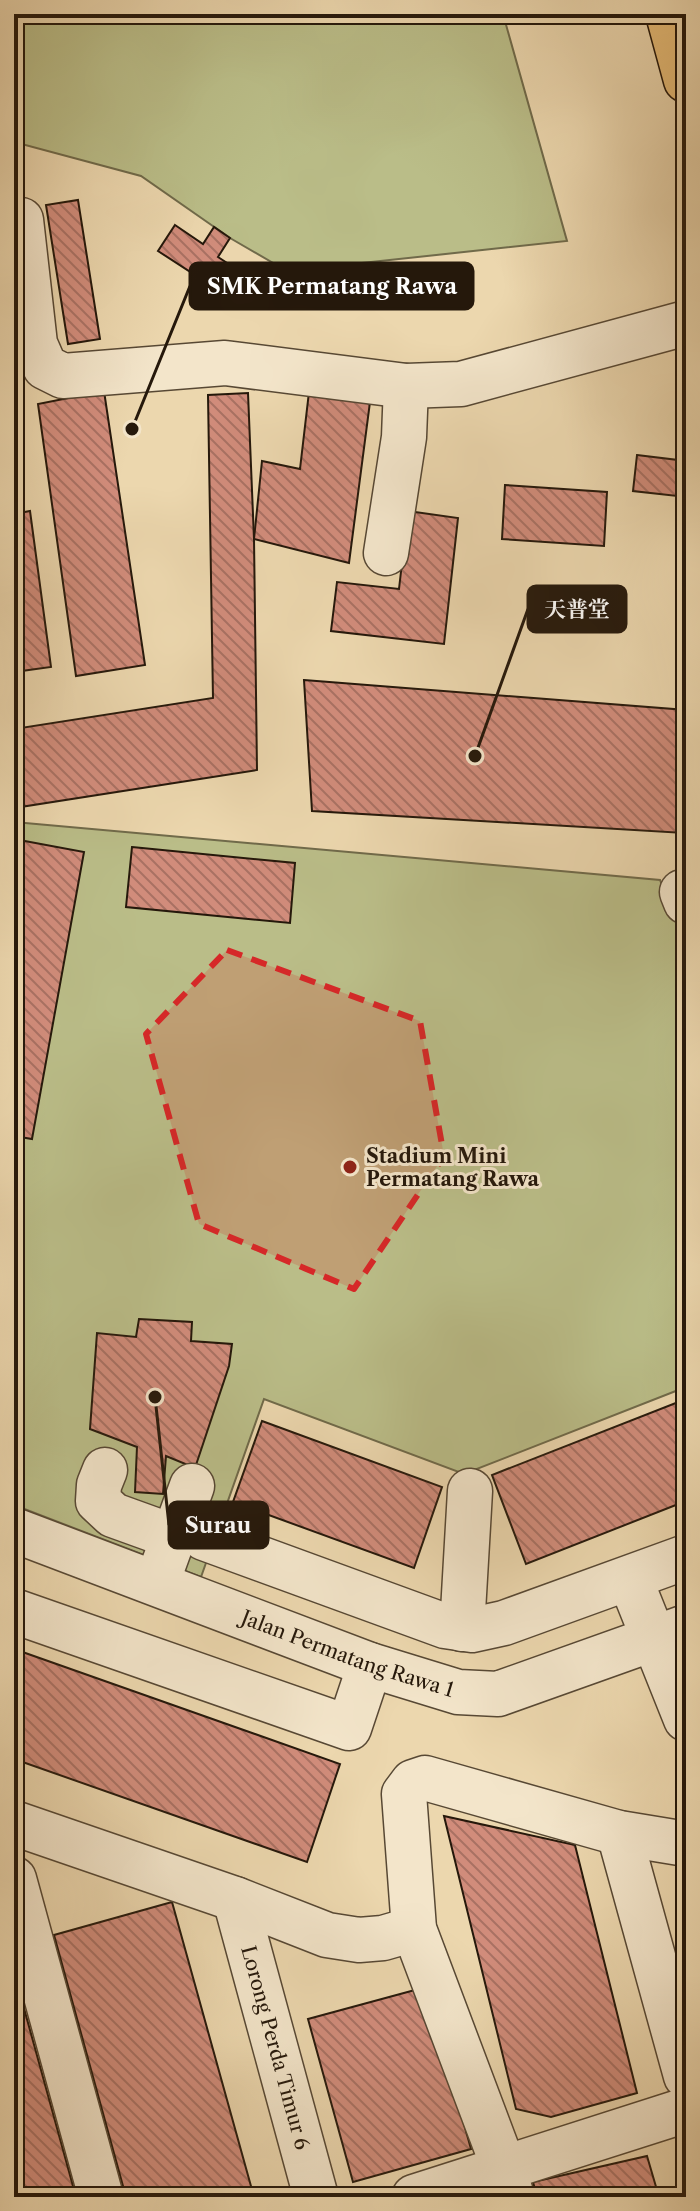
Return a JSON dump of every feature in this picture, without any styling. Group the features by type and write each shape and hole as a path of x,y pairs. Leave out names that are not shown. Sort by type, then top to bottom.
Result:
{"main road":[{"path":"668,14 686,80"}],"street":[{"path":"21,220 35,344 45,367 63,376 225,363 406,386 461,384 686,323"},
{"path":"386,553 404,437 406,386"},
{"path":"686,892 682,892 686,902"},
{"path":"105,1470 99,1485 98,1501 113,1515 189,1537 445,1626 462,1629 472,1630 504,1623 686,1557"},
{"path":"157,1583 189,1537 192,1486"},
{"path":"462,1629 470,1491"},
{"name":"Jalan Permatang Rawa 1","path":"14,1530 370,1665 458,1692 498,1694 670,1633"},
{"path":"630,1579 670,1633 685,1711"},
{"path":"329,1649 351,1591"},
{"path":"14,1611 349,1728 370,1665"},
{"path":"508,2182 414,1929 404,1794 413,1782 425,1778 619,1833 686,1844"},
{"path":"14,1823 235,1899 327,1935 359,1940 383,1938 414,1929"},
{"path":"619,1833 686,2076"},
{"path":"14,1879 101,2197"},
{"name":"Lorong Perda Timur 6","path":"235,1899 316,2197"},
{"path":"414,2197 508,2182 686,2110"}],"highlighted area":[{"path":"227,950 420,1021 444,1156 354,1289 199,1224 146,1034"}],"green space":[{"path":"14,14 503,14 567,241 287,271 230,238 141,176 14,142"},
{"name":"Stadium Mini Permatang Rawa","path":"14,822 660,880 686,947 686,1387 464,1474 264,1399 201,1577 14,1505"}],"building":[{"path":"78,200 100,339 68,344 46,205"},
{"path":"175,225 203,244 214,227 230,238 218,257 244,274 229,297 158,251"},
{"path":"104,391 145,665 76,676 38,404"},
{"path":"309,392 370,402 349,563 254,539 262,461 300,469"},
{"path":"248,393 254,539 257,770 14,808 14,729 213,698 208,395"},
{"path":"637,455 686,461 686,497 633,491"},
{"path":"505,485 607,492 604,546 502,539"},
{"path":"30,511 51,667 14,672 14,514"},
{"path":"408,511 458,518 444,644 331,631 337,582 399,589"},
{"path":"304,680 686,710 684,833 312,811"},
{"path":"14,839 84,852 32,1139 14,1136"},
{"path":"132,847 295,863 290,923 126,907"},
{"path":"139,1319 192,1322 191,1341 232,1344 229,1366 195,1468 166,1456 163,1494 135,1492 137,1447 90,1429 97,1333 136,1337"},
{"path":"686,1399 686,1501 526,1564 492,1475"},
{"path":"262,1421 442,1487 414,1568 233,1502"},
{"path":"14,1649 340,1764 307,1862 14,1759"},
{"path":"444,1816 575,1845 637,2093 551,2117 516,2109"},
{"path":"172,1902 254,2197 126,2197 54,1935"},
{"path":"14,1972 76,2197 14,2197"},
{"path":"426,1987 471,2149 353,2182 308,2019"},
{"path":"647,2156 659,2197 537,2197 533,2182"}],"place":[{"name":"SMK Permatang Rawa","path":"132,429"},
{"name":"天普堂","path":"475,756"},
{"name":"Stadium Mini Permatang Rawa","path":"350,1167"},
{"name":"Surau","path":"155,1397"}]}
